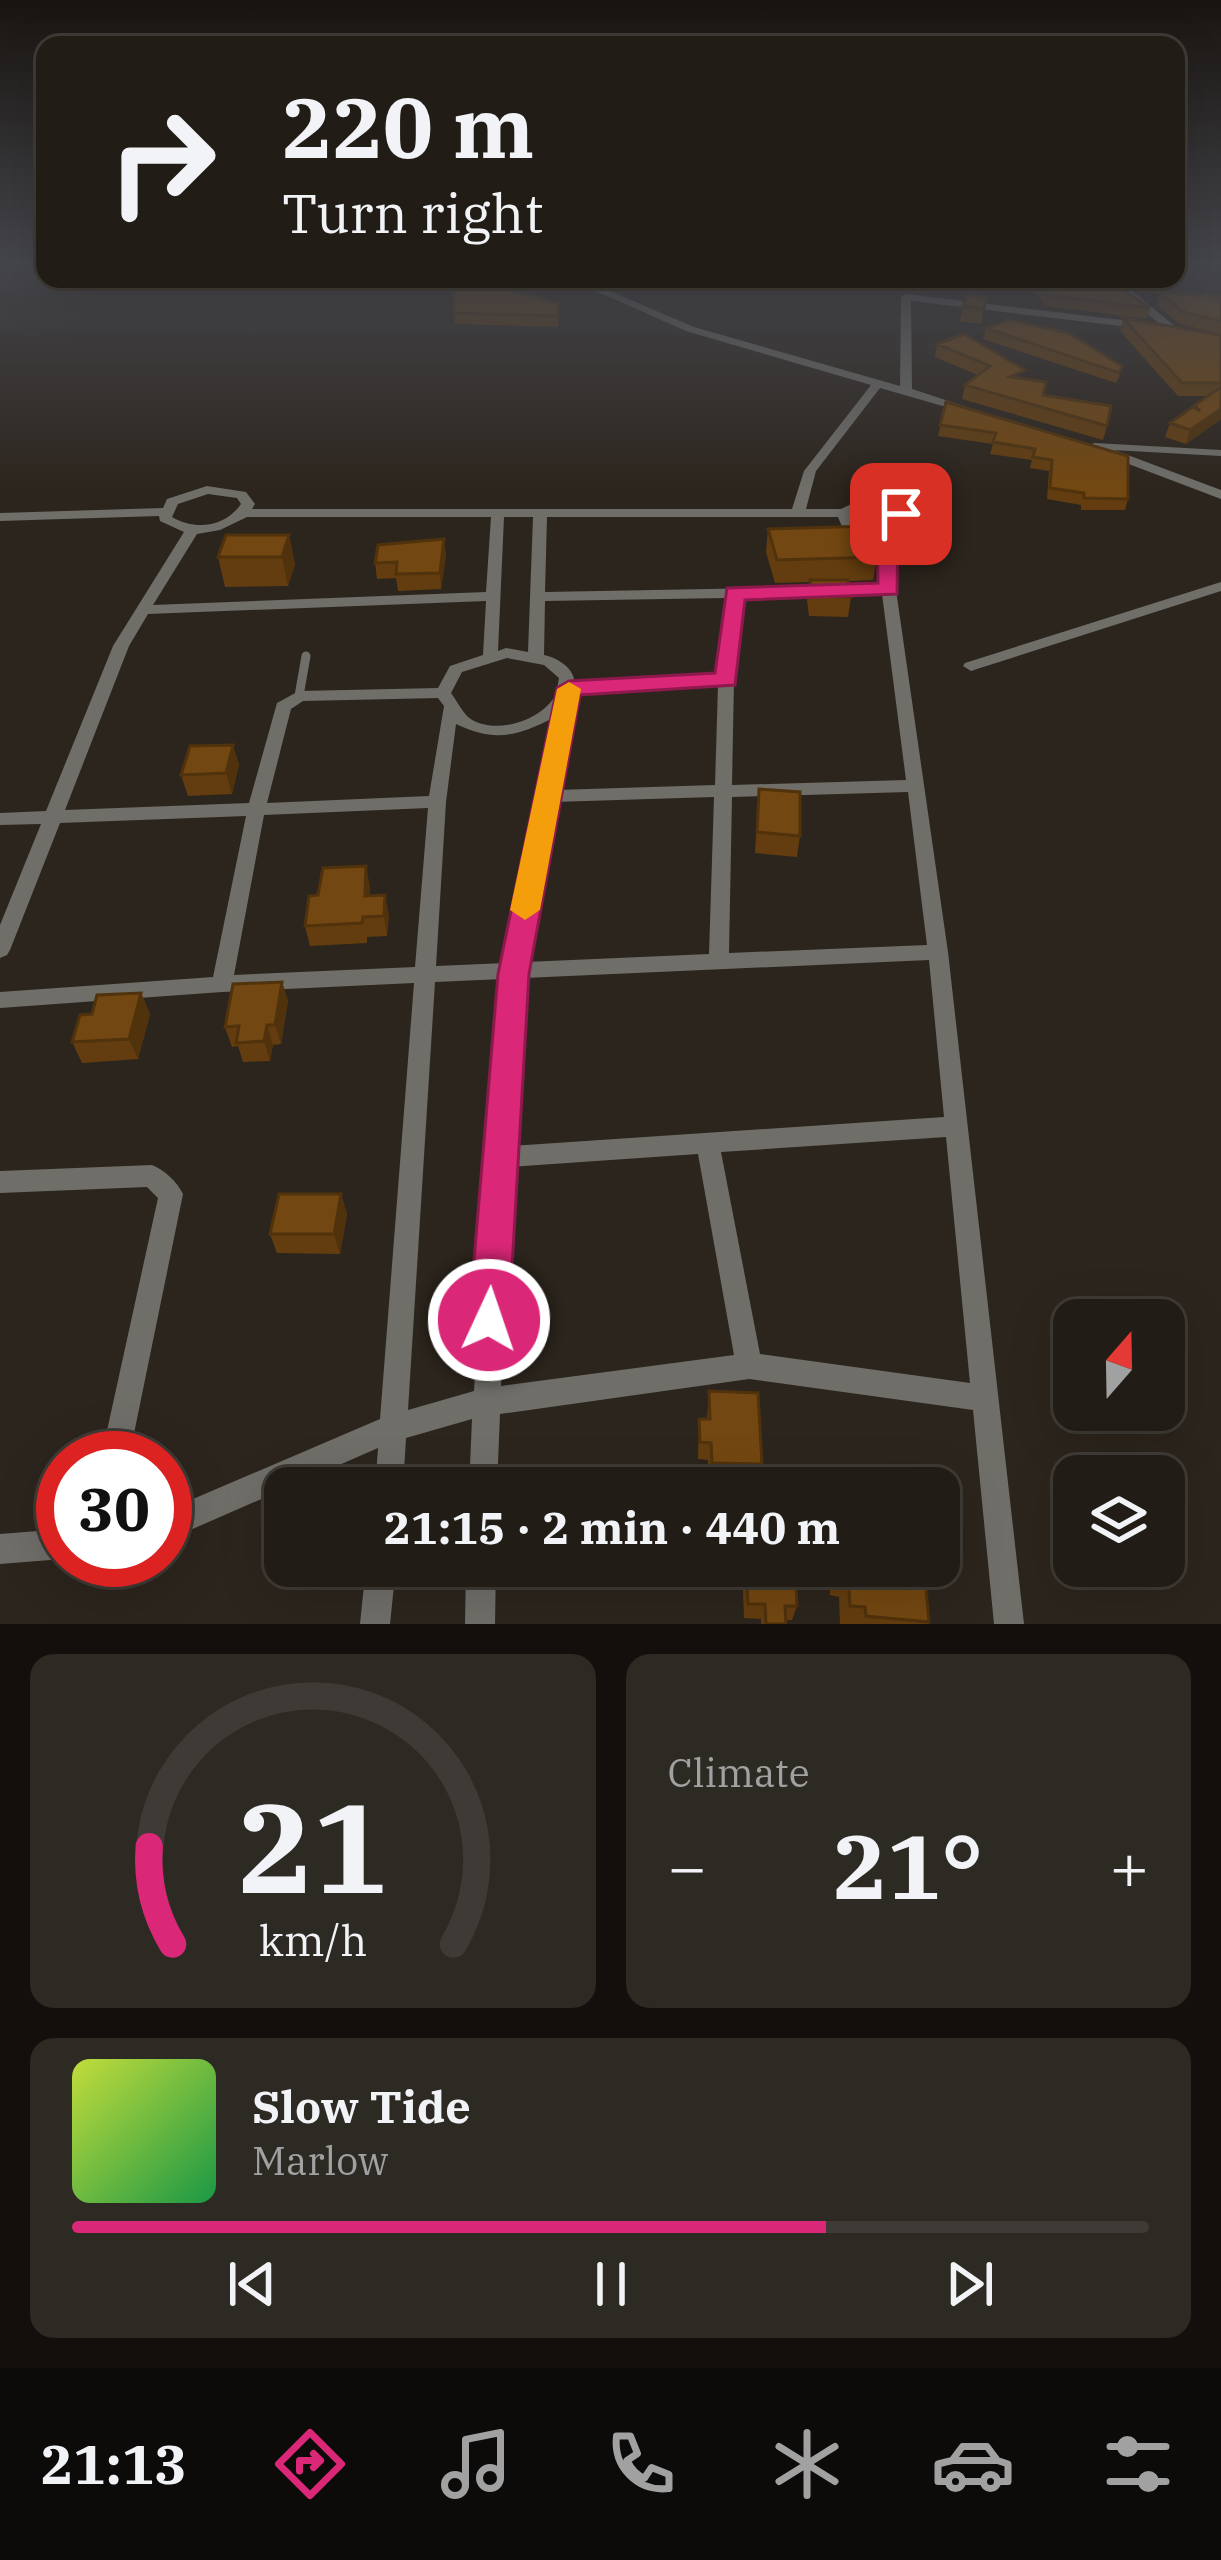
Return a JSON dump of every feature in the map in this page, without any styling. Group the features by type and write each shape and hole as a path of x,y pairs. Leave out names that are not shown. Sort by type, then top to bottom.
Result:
{"street":[{"path":"724,339 986,415"},
{"path":"904,339 906,392"},
{"path":"799,512 810,471 878,383"},
{"path":"1075,441 1221,495"},
{"path":"0,517 165,512 188,494 207,490 241,495 248,503 231,523 192,530 170,524 165,512"},
{"path":"244,513 842,512 862,503 891,508 903,522 887,533 848,526 842,512"},
{"path":"536,656 540,512"},
{"path":"490,655 498,513"},
{"path":"0,950 141,610 192,530"},
{"path":"887,533 889,590 938,952 1009,1624"},
{"path":"971,666 1221,586"},
{"path":"536,597 889,590"},
{"path":"719,962 726,680 734,593"},
{"path":"141,610 490,596"},
{"path":"391,1467 446,701 457,669 490,655 536,656 565,675 566,697 514,974 498,1157 483,1467"},
{"path":"222,984 281,710 299,697 446,701 463,721 506,729 529,726 566,697 726,680"},
{"path":"545,796 915,786"},
{"path":"0,820 437,802"},
{"path":"0,1000 222,984 938,952"},
{"path":"498,1157 954,1126"},
{"path":"708,1143 749,1366"},
{"path":"0,1182 152,1176 171,1194 121,1431"},
{"path":"192,1514 395,1427 485,1402 749,1366 982,1398"},
{"path":"0,1550 36,1547"},
{"path":"375,1624 379,1587"},
{"path":"480,1624 481,1587"}],"lane":[{"path":"1095,446 1221,453"},
{"path":"299,697 306,656"}],"building":[{"path":"972,339 1025,370 1010,377 1046,382 1043,395 1111,406 1107,426 965,385 990,366 937,344"},
{"path":"1018,339 1077,339 1122,366 1119,373"},
{"path":"1142,339 1221,339 1221,383 1182,383"},
{"path":"1221,387 1221,409 1190,430 1170,423 1193,407 1200,411 1195,405"},
{"path":"946,402 1128,456 1128,499 1084,498 1084,493 1050,488 1052,460 1033,457 1035,449 993,442 996,433 940,425"},
{"path":"870,526 876,532 877,557 777,560 768,529"},
{"path":"226,535 289,535 282,557 218,557"},
{"path":"444,539 440,573 396,574 397,562 375,563 378,545"},
{"path":"810,580 848,580 851,597 812,596"},
{"path":"233,745 226,773 181,775 190,746"},
{"path":"759,789 800,792 800,836 757,832"},
{"path":"366,866 365,896 385,895 384,916 363,917 362,923 305,926 309,896 318,895 323,868"},
{"path":"282,982 275,1025 267,1025 264,1041 236,1043 239,1026 225,1027 233,984"},
{"path":"141,993 129,1039 72,1042 80,1015 92,1014 97,995"},
{"path":"279,1194 341,1194 334,1234 270,1234"},
{"path":"709,1391 758,1393 762,1464 712,1463 711,1443 700,1442 699,1419 710,1419"},
{"path":"747,1587 796,1587 797,1606 785,1606 786,1624 766,1624 765,1604 748,1604"},
{"path":"849,1587 926,1587 929,1622 866,1616 865,1607 850,1606"}],"slow traffic":[{"path":"525,910 569,689"}],"route":[{"path":"489,1320 514,974 569,688 726,680 734,593 889,590 887,533 898,529 901,514"}]}
